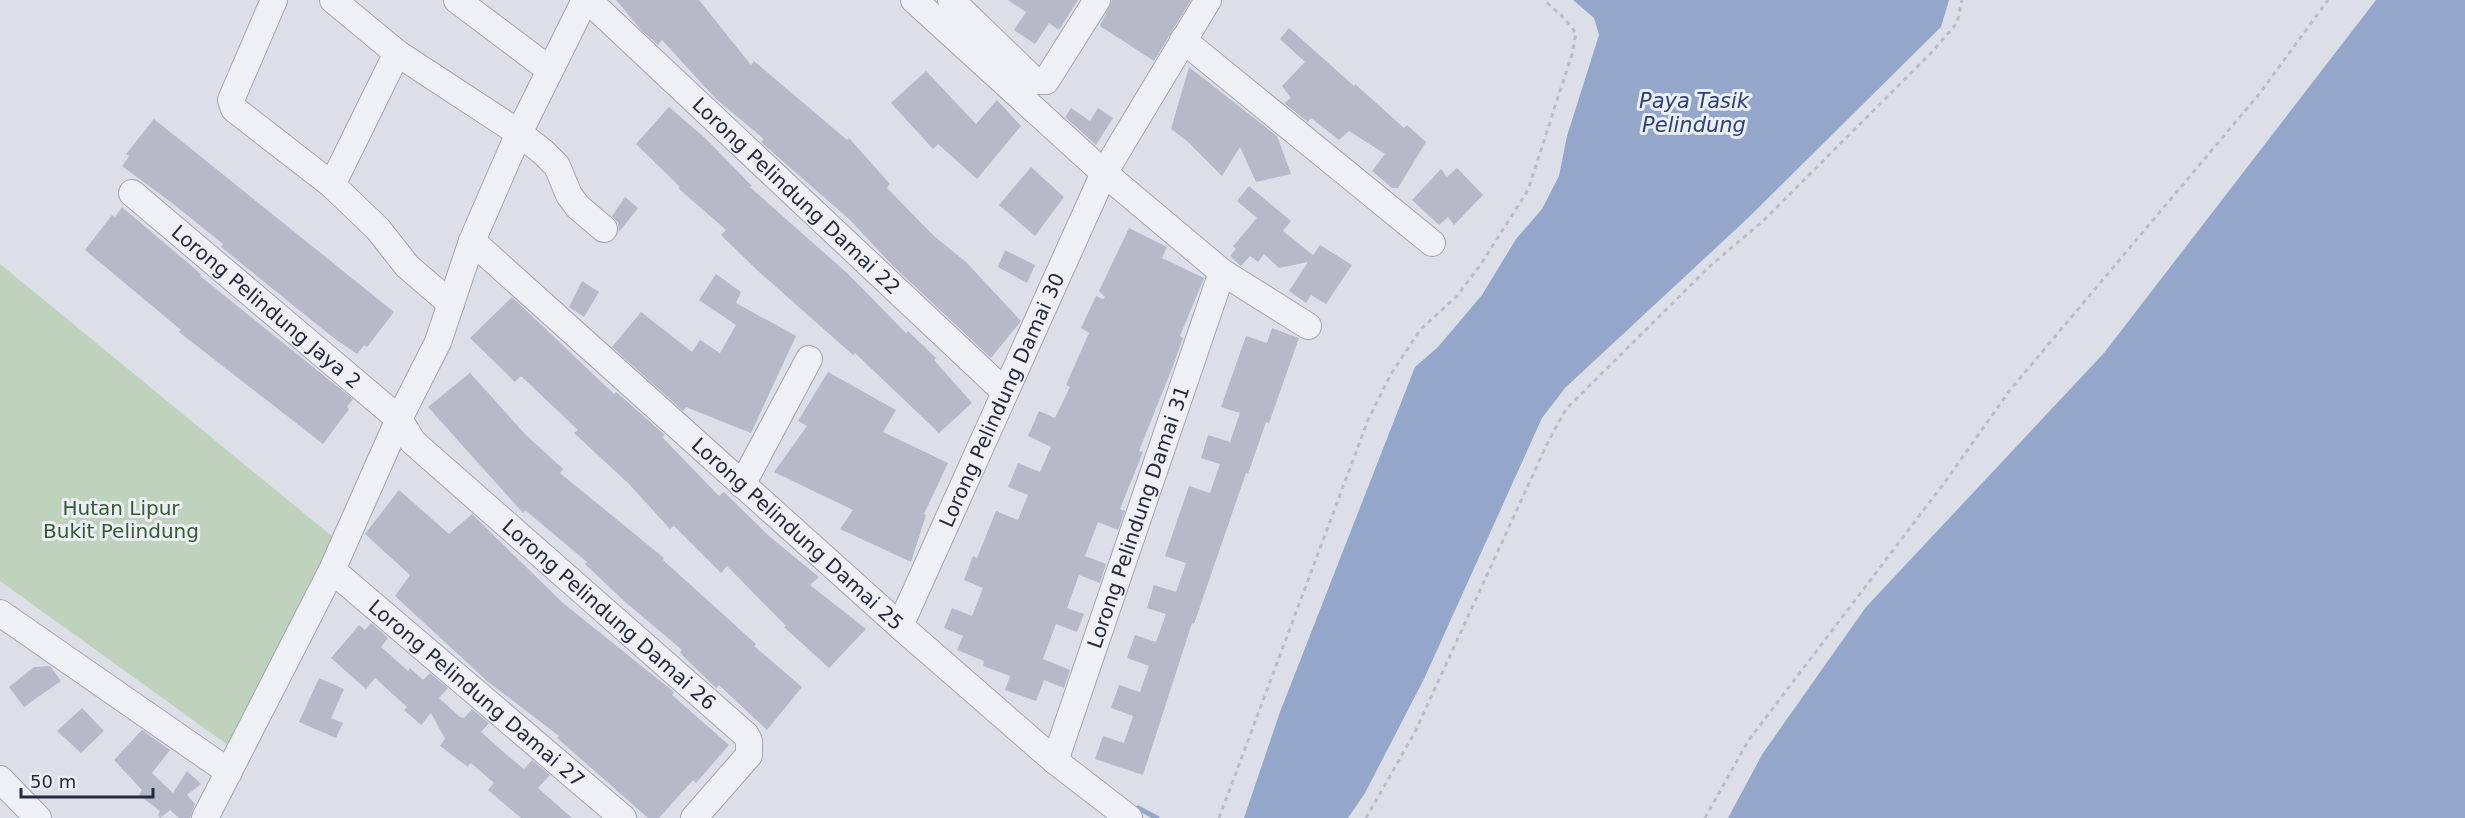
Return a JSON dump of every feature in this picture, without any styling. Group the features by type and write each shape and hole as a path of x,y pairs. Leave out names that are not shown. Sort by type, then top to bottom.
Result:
{"street":[{"path":"274,0 231,100 232,105 237,112 332,185 378,229 407,266 451,304"},
{"path":"333,0 397,53 519,133 557,166 569,195 578,207 603,229"},
{"path":"457,0 550,70"},
{"path":"206,818 332,570 399,419 438,342 472,241 519,133 587,0"},
{"name":"Lorong Pelindung Damai 22","path":"587,0 1005,392"},
{"path":"914,0 1104,173 1222,272 1308,326"},
{"path":"951,0 1035,81 1046,81 1097,0"},
{"name":"Lorong Pelindung Damai 30","path":"900,626 1104,173 1208,0"},
{"path":"1183,40 1432,243"},
{"path":"332,185 397,53"},
{"name":"Lorong Pelindung Jaya 2","path":"132,193 399,419"},
{"name":"Lorong Pelindung Damai 25","path":"472,241 900,626 1055,761 1110,806 1130,818"},
{"name":"Lorong Pelindung Damai 31","path":"1055,761 1222,272"},
{"path":"742,485 809,359"},
{"name":"Lorong Pelindung Damai 26","path":"399,419 413,442 746,735 749,741 749,755 694,818"},
{"name":"Lorong Pelindung Damai 27","path":"332,570 622,818"},
{"path":"0,613 229,772"},
{"path":"0,779 38,818"}],"path":[{"path":"1219,818 1368,420 1390,374 1420,330 1457,296 1481,264 1528,190 1572,54 1576,33 1564,18 1544,0"},
{"path":"1366,818 1420,721 1547,444 1566,409 1710,266 1763,221 1931,53 1957,23 1962,0"},
{"path":"1705,818 1748,741 1945,482 2010,390 2260,93 2328,0"}],"green space":[{"name":"Hutan Lipur Bukit Pelindung","path":"0,264 339,542 236,751 0,581"}],"water":[{"name":"Paya Tasik Pelindung","path":"1573,0 1949,0 1941,27 1748,218 1565,388 1542,418 1424,679 1365,793 1348,818 1244,818 1280,712 1415,367 1438,347 1482,295 1516,239 1542,209 1559,176 1567,136 1599,35 1594,18"},
{"path":"2376,0 2465,0 2465,818 1728,818 1763,753 1866,607 2104,353"}],"building":[{"path":"616,0 699,0 751,65 754,61 847,140 849,138 890,184 887,188 934,236 966,262 1021,321 991,358 892,265 850,220 761,142 764,139 716,99 662,40 658,45 642,31"},
{"path":"1008,0 1078,0 1059,30 1049,23 1035,44 1014,30 1026,12"},
{"path":"1112,0 1191,0 1154,61 1100,26"},
{"path":"1289,28 1404,128 1407,125 1426,142 1398,188 1392,188 1372,171 1385,154 1349,131 1339,140 1311,118 1308,122 1284,103 1291,98 1282,86 1305,62 1280,39"},
{"path":"1189,67 1277,136 1291,174 1256,182 1240,147 1222,176 1187,141 1171,129"},
{"path":"926,71 976,124 997,100 1021,126 977,179 938,144 933,149 891,103"},
{"path":"669,107 705,138 752,186 750,187 847,273 906,333 908,331 936,358 934,360 972,403 939,433 855,353 853,355 721,235 726,230 678,188 680,187 636,144"},
{"path":"1071,108 1090,121 1098,108 1113,118 1096,145 1065,117"},
{"path":"154,119 394,312 367,347 364,345 357,354 335,339 221,247 223,244 122,166 129,156 126,154"},
{"path":"1031,167 1064,197 1035,236 999,205"},
{"path":"1457,168 1483,195 1454,225 1448,217 1439,225 1412,200 1441,169 1447,177"},
{"path":"1249,186 1291,221 1283,231 1313,255 1320,245 1352,265 1326,304 1311,295 1306,303 1289,291 1308,262 1279,268 1264,254 1258,262 1250,256 1241,266 1230,256 1236,249 1233,246 1257,218 1237,201"},
{"path":"625,197 638,208 619,232 618,223 612,216"},
{"path":"122,207 201,274 200,276 353,399 347,407 349,409 323,444 179,332 181,330 85,250 112,215 115,217"},
{"path":"1129,228 1167,247 1162,258 1204,278 1180,336 1183,338 1139,451 1143,452 1120,509 1125,511 1118,530 1098,522 1085,556 1106,564 1100,583 1079,575 1067,608 1084,614 1077,632 1056,624 1043,659 1070,670 1064,688 1044,680 1036,701 1005,690 1010,676 983,666 984,661 957,650 963,636 944,628 952,608 972,616 983,588 964,580 973,556 977,558 996,511 1018,520 1028,495 1008,487 1018,463 1040,472 1051,447 1028,436 1039,411 1055,418 1070,387 1066,385 1089,333 1081,328 1096,296 1103,299 1105,297 1099,291"},
{"path":"1005,250 1035,265 1027,283 998,267"},
{"path":"716,274 741,292 736,303 796,336 751,433 686,407 683,411 612,347 641,312 692,352 700,340 720,353 736,325 699,300"},
{"path":"582,281 599,292 584,317 569,307"},
{"path":"512,297 614,394 616,392 665,435 662,437 719,496 724,492 769,536 819,577 810,585 866,629 829,668 784,627 786,626 727,566 721,573 674,526 670,529 628,483 574,433 578,430 521,376 515,382 470,338"},
{"path":"1272,328 1299,338 1269,423 1266,422 1248,474 1246,473 1194,624 1192,623 1143,775 1095,759 1103,736 1124,743 1133,716 1111,708 1119,685 1140,692 1149,666 1127,658 1135,635 1156,642 1166,614 1147,608 1154,585 1176,592 1186,563 1165,556 1189,486 1210,493 1220,464 1201,458 1208,435 1230,442 1240,413 1221,407 1246,336 1267,343"},
{"path":"828,372 896,410 883,432 948,463 924,514 926,515 911,562 840,529 853,510 774,472 807,426 798,421"},
{"path":"470,373 525,434 563,469 560,473 664,558 663,560 756,644 754,646 802,687 767,730 719,685 716,688 680,653 682,650 624,601 585,564 587,562 525,510 523,513 428,407"},
{"path":"399,490 449,534 472,514 563,603 674,692 672,695 729,745 696,783 693,780 659,818 648,818 557,738 559,736 487,681 395,596 410,575 365,534"},
{"path":"371,623 388,638 381,647 408,671 410,668 423,680 430,673 448,688 439,698 460,717 464,718 472,709 489,723 481,732 508,756 524,769 532,760 550,775 538,788 572,818 521,818 488,790 494,783 471,763 468,767 440,746 445,739 431,713 421,725 404,710 407,707 375,678 366,689 331,658 359,625 365,630"},
{"path":"50,666 61,681 24,707 9,687 34,667"},
{"path":"319,678 344,689 331,718 343,723 336,738 299,722"},
{"path":"82,708 104,731 81,753 57,731"},
{"path":"142,730 170,750 152,773 173,793 187,771 201,784 187,795 195,804 190,818 179,818 170,810 160,818 158,815 160,811 139,795 142,790 114,760"}],"waterway":[{"path":"1138,808 1157,818"}]}
